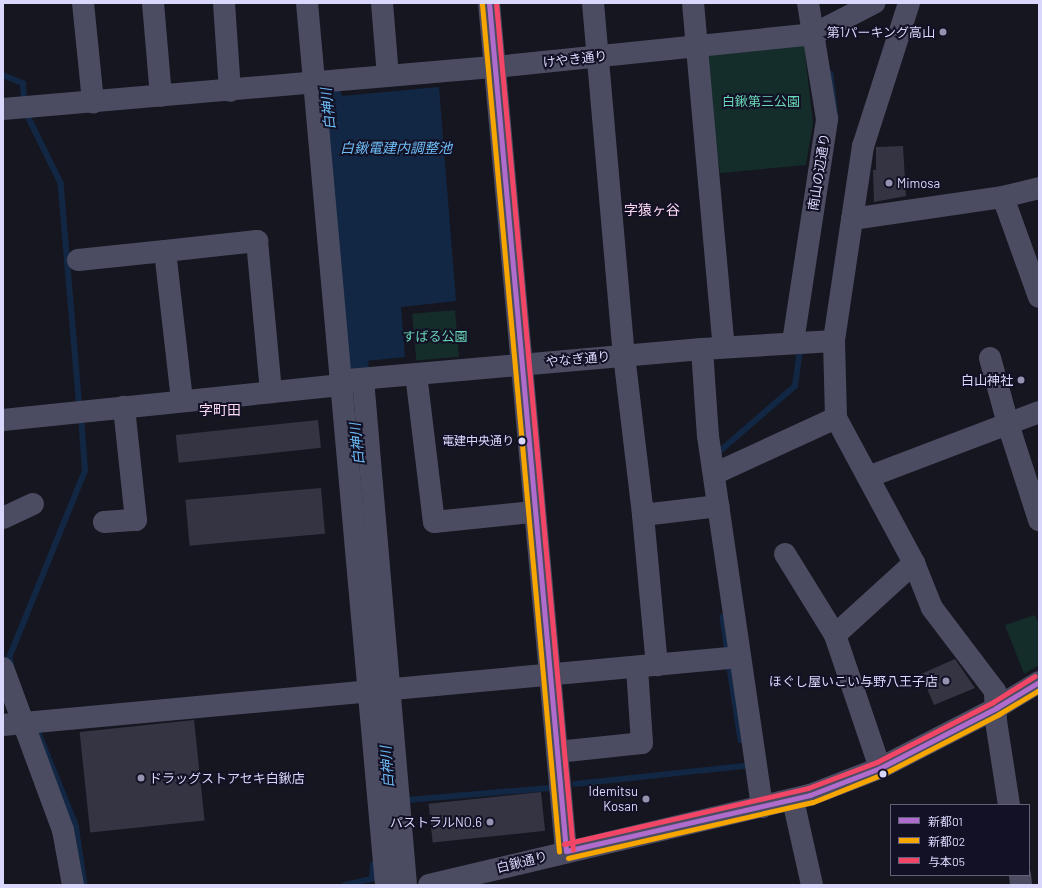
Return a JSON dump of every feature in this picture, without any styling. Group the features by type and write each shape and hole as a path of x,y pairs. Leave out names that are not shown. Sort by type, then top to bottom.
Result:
{"street":[{"path":"83,3 93,102"},
{"path":"153,3 161,96"},
{"path":"224,3 230,91"},
{"path":"307,3 322,83 379,691 406,885"},
{"path":"382,3 388,76"},
{"path":"489,3 523,364 533,512 566,851"},
{"path":"557,752 642,742 647,666 643,515 624,355 593,3"},
{"path":"693,3 724,347"},
{"name":"南山の辺通り","path":"793,342 827,119 808,3"},
{"path":"814,34 874,3"},
{"path":"909,3 863,146 834,340 836,418 914,563 932,608 995,690 1009,804"},
{"name":"けやき通り","path":"3,110 495,67 814,34"},
{"path":"852,219 1004,197 1039,188"},
{"path":"1004,197 1037,286"},
{"path":"78,260 165,252 257,241 271,392"},
{"path":"165,252 182,401"},
{"name":"やなぎ通り","path":"3,420 271,392 416,374 624,355 834,340"},
{"path":"702,349 708,436 762,807"},
{"path":"990,358 1008,424 1039,520"},
{"path":"416,374 434,522 533,512"},
{"path":"104,522 136,520 124,407"},
{"path":"868,477 1039,412"},
{"path":"714,474 836,418"},
{"path":"3,518 33,504"},
{"path":"643,515 718,506"},
{"path":"785,554 835,635 880,768"},
{"path":"835,635 914,563"},
{"path":"14,724 740,657"},
{"path":"3,668 14,724 63,830 73,885"},
{"name":"白鍬通り","path":"429,885 566,851 793,800 880,768 996,708 1039,682"},
{"path":"379,691 386,885"},
{"path":"793,800 812,885"}],"green space":[{"name":"白鍬第三公園","path":"804,45 813,123 806,165 720,173 705,55"},
{"name":"すばる公園","path":"455,310 459,357 416,361 412,314"},
{"path":"1035,615 1039,625 1039,665 1024,674 1005,625"}],"water":[{"name":"白鍬電建内調整池","path":"439,87 456,301 401,307 405,357 366,361 342,96"}],"building":[{"name":"Mimosa","path":"903,146 906,196 874,202 873,170 876,170 876,147"},
{"path":"318,420 321,448 179,463 176,435"},
{"path":"321,488 325,534 190,546 186,500"},
{"path":"955,659 975,688 934,705 921,674"},
{"path":"194,720 205,820 90,832 80,732"},
{"name":"パストラルNO.6","path":"541,792 545,831 433,843 429,804"}],"waterway":[{"path":"831,74 836,117"},
{"path":"3,75 23,83 25,103"},
{"name":"白神川","path":"326,101 350,335 354,415"},
{"path":"26,112 61,183 80,408"},
{"path":"720,451 795,386 800,351"},
{"path":"11,664 9,658 85,471 81,417"},
{"path":"723,617 727,647"},
{"path":"730,668 741,740"},
{"path":"36,726 76,825 85,885"},
{"path":"575,784 744,766"},
{"path":"407,800 549,788"},
{"path":"345,885 372,879 373,865"}],"transit line":[{"name":"新都01","path":"489,3 566,851"},
{"name":"与本05","path":"496,3 573,850"},
{"name":"新都02","path":"482,4 559,852"},
{"name":"与本05","path":"564,844 808,788 877,762 993,702 1035,676"},
{"name":"新都01","path":"566,851 810,795 880,768 996,708 1039,682"},
{"name":"新都02","path":"568,858 813,802 883,774 999,714 1039,690"}],"place":[{"name":"第1パーキング高山","path":"943,32"},
{"name":"Mimosa","path":"889,183"},
{"name":"白山神社","path":"1021,380"},
{"name":"電建中央通り","path":"522,441"},
{"name":"ほぐし屋いこい与野八王子店","path":"946,681"},
{"name":"ドラッグストアセキ白鍬店","path":"141,778"},
{"name":"Idemitsu Kosan","path":"646,799"},
{"name":"パストラルNO.6","path":"490,822"}],"district":[{"name":"字猿ヶ谷","path":"652,210"},
{"name":"字町田","path":"220,410"}]}
